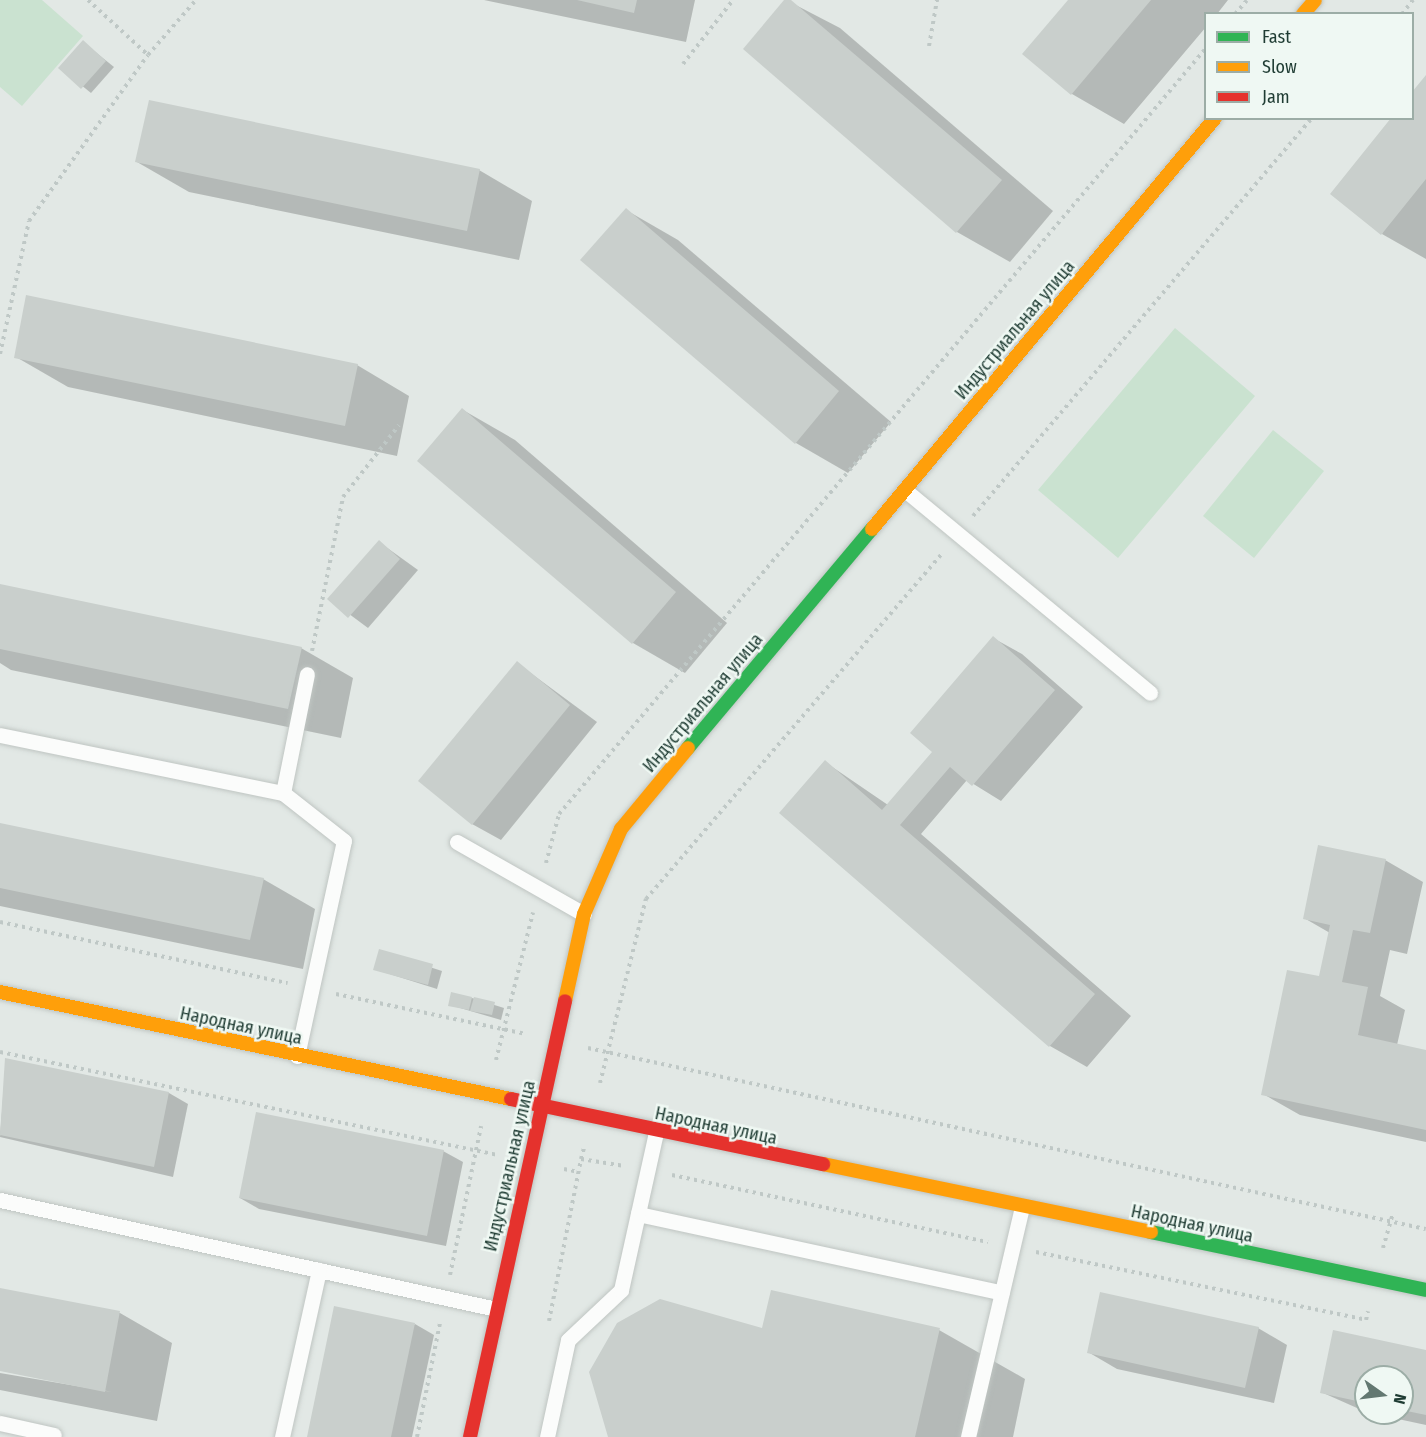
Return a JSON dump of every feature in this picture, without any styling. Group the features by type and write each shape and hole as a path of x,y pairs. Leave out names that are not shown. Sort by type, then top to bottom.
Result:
{"street":[{"path":"1305,12 1315,0"},
{"name":"Индустриальная улица","path":"470,1437 496,1309 584,914 621,829 1213,120"},
{"name":"Народная улица","path":"0,992 541,1108 1426,1290"}],"lane":[{"path":"905,490 1150,693"},
{"path":"283,793 307,674"},
{"path":"0,735 283,793 344,841 297,1056"},
{"path":"457,842 584,914"},
{"path":"547,1437 568,1340 621,1290 656,1132"},
{"path":"0,1200 496,1309"},
{"path":"968,1437 1022,1207"},
{"path":"638,1214 1002,1293"},
{"path":"282,1437 319,1270"},
{"path":"0,1423 54,1436"}],"path":[{"path":"88,0 148,55"},
{"path":"0,354 29,221 148,55 196,0"},
{"path":"683,64 733,0"},
{"path":"929,46 937,0"},
{"path":"1237,12 1246,0"},
{"path":"1404,12 1413,0"},
{"path":"544,869 559,814 1204,50"},
{"path":"581,1159 646,899 1310,120"},
{"path":"307,674 343,497 399,425"},
{"path":"417,1437 487,1096 536,902"},
{"path":"0,922 1426,1229"},
{"path":"0,1053 578,1172"}],"green space":[{"path":"0,0 42,0 83,36 22,106 0,87"},
{"path":"1175,328 1255,396 1118,558 1038,490"},
{"path":"1273,430 1324,471 1254,558 1203,516"}],"building":[{"path":"577,0 637,0 634,13"},
{"path":"784,0 791,0 1002,180 956,233 743,49"},
{"path":"1068,0 1151,0 1071,95 1022,54"},
{"path":"83,40 106,61 81,89 58,68"},
{"path":"1426,75 1426,179 1381,235 1330,194 1389,120 1414,120 1414,90"},
{"path":"149,100 480,169 467,231 135,162"},
{"path":"626,208 839,391 795,444 580,260"},
{"path":"26,295 358,364 345,426 14,358"},
{"path":"462,408 676,592 632,644 417,461"},
{"path":"379,540 400,559 348,618 327,599"},
{"path":"0,584 302,647 288,709 0,649"},
{"path":"993,636 1055,690 972,786 950,767 900,825 1095,994 1049,1047 779,813 825,760 882,810 932,752 910,733"},
{"path":"517,661 570,705 472,825 418,781"},
{"path":"0,823 264,878 250,940 0,888"},
{"path":"1318,845 1386,859 1370,933 1353,930 1342,982 1368,987 1358,1035 1426,1050 1426,1130 1261,1095 1287,970 1319,976 1330,925 1303,919"},
{"path":"379,949 433,964 428,985 373,970"},
{"path":"451,992 472,997 469,1010 448,1006"},
{"path":"474,997 495,1002 492,1015 470,1011"},
{"path":"5,1058 169,1092 154,1167 0,1135"},
{"path":"256,1112 444,1150 427,1236 239,1198"},
{"path":"0,1288 120,1311 105,1392 0,1371"},
{"path":"771,1290 940,1328 915,1437 608,1437 589,1372 617,1323 660,1299 762,1328"},
{"path":"1100,1292 1259,1327 1245,1388 1087,1353"},
{"path":"334,1306 415,1323 391,1437 307,1437"},
{"path":"1333,1330 1426,1350 1426,1415 1414,1412 1414,1365 1354,1365 1354,1400 1320,1393"}],"traffic: fast":[{"path":"688,748 872,529"},
{"path":"1151,1232 1426,1290"}],"traffic: slow":[{"path":"1305,12 1315,0"},
{"path":"872,529 1213,120"},
{"path":"565,1001 584,914 621,829 688,748"},
{"path":"0,992 511,1099"},
{"path":"823,1164 1151,1232"}],"traffic: jam":[{"path":"470,1437 565,1001"},
{"path":"511,1099 823,1164"}]}
